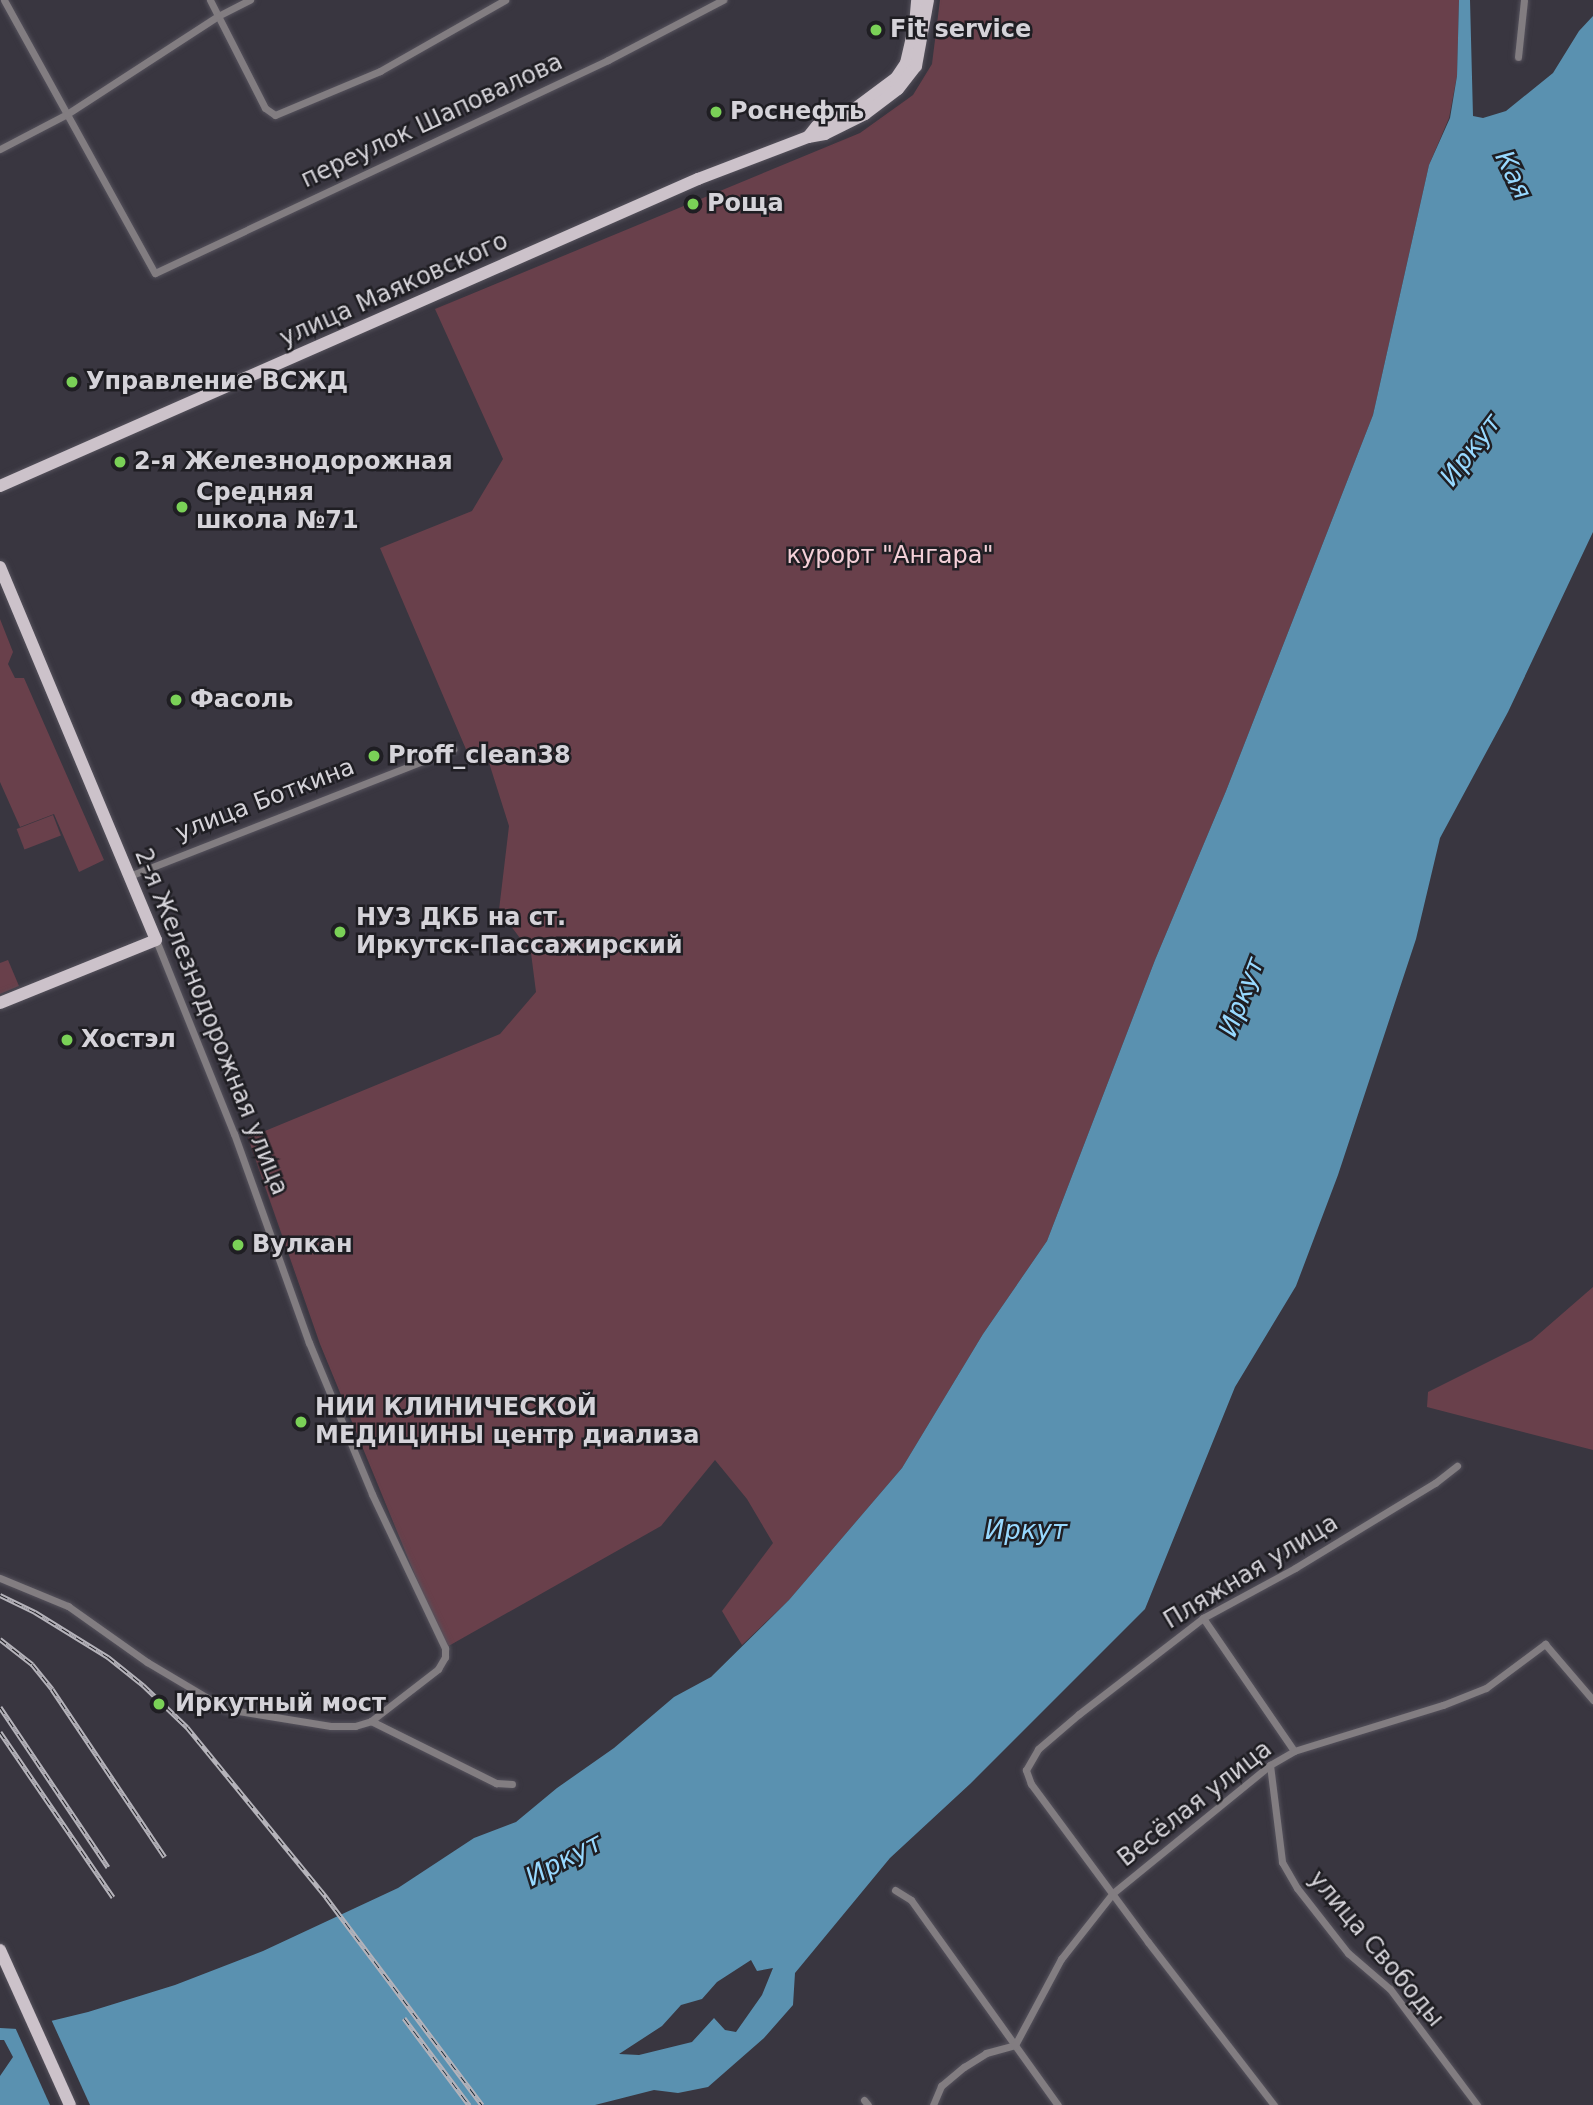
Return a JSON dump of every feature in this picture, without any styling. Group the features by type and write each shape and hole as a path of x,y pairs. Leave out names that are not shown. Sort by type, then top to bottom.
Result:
{"main road":[{"name":"улица Маяковского","path":"808,137 817,126 849,113 897,78 906,63 915,25 917,0"},
{"name":"улица Маяковского","path":"0,486 698,179 808,137 825,134 865,114 898,89 916,66 928,0"},
{"name":"2-я Железнодорожная улица","path":"0,567 132,875 156,940"},
{"path":"0,1003 156,940"},
{"path":"0,1950 70,2105"}],"street":[{"path":"4,0 67,114"},
{"path":"210,0 265,108 271,114 380,71 505,0"},
{"path":"0,149 67,114 218,16 250,0"},
{"name":"переулок Шаповалова","path":"67,114 155,273 596,65 723,0"},
{"path":"1518,57 1524,0"},
{"name":"улица Боткина","path":"132,875 453,749"},
{"name":"2-я Железнодорожная улица","path":"156,940 234,1135 309,1343 372,1494 445,1648 445,1657 438,1669 371,1720"},
{"name":"Пляжная улица","path":"1113,1893 1031,1784 1026,1770 1038,1749 1203,1618 1295,1568 1436,1483 1457,1466"},
{"path":"0,1578 68,1606 147,1662 226,1709 331,1726 355,1726 371,1720 496,1783 512,1784"},
{"path":"1203,1618 1294,1751"},
{"name":"Весёлая улица","path":"1015,2045 1061,1959 1113,1893 1270,1765 1294,1751 1443,1705 1486,1688 1545,1644 1593,1700"},
{"name":"улица Свободы","path":"1270,1765 1282,1862 1297,1888 1348,1953 1390,1989 1476,2105"},
{"path":"895,1890 911,1900 1058,2105"},
{"path":"1113,1893 1274,2105"},
{"path":"933,2105 941,2086 964,2067 986,2053 1015,2045"}],"green space":[{"name":"курорт \"Ангара\"","path":"940,0 1459,0 1457,76 1449,118 1429,165 1373,415 1226,791 1155,960 1047,1241 983,1334 902,1468 789,1600 742,1645 722,1611 773,1543 747,1499 715,1460 661,1526 445,1648 320,1344 248,1138 500,1034 536,992 531,953 499,910 509,826 485,750 468,754 380,548 472,511 503,459 435,309 860,133 913,95 932,64"},
{"path":"0,619 13,652 8,664 15,678 24,678 104,860 79,872 54,814 20,827 0,782"},
{"path":"53,815 61,836 24,850 17,829"},
{"path":"8,960 19,986 0,994 0,963"},
{"path":"1593,1287 1593,1450 1427,1407 1428,1392 1532,1340"}],"water":[{"name":"Иркут","path":"1459,0 1470,0 1473,116 1483,118 1506,111 1553,73 1579,31 1593,16 1593,532 1508,712 1440,838 1416,939 1338,1175 1296,1286 1235,1387 1145,1609 970,1784 890,1858 795,1973 793,2005 764,2038 708,2087 678,2093 654,2090 595,2105 0,2105 0,2076 13,2057 4,2040 0,2040 0,2028 18,2029 88,2012 175,1985 263,1951 398,1888 474,1838 516,1822 557,1788 614,1748 674,1697 711,1677 789,1600 902,1468 983,1334 1047,1241 1155,960 1226,791 1373,415 1429,165 1450,118 1457,76","holes":["751,1960 757,1971 773,1968 762,1995 736,2032 725,2030 714,2018 692,2042 639,2055 619,2054 662,2026 681,2005 702,1999 717,1982"]}],"pier":[{"path":"50,2017 90,2105 50,2105 14,2025"}],"railway":[{"path":"0,1595 35,1612 108,1657 143,1685 187,1727 326,1897 482,2105"},
{"path":"0,1639 32,1664 52,1689 165,1857"},
{"path":"0,1707 108,1867"},
{"path":"0,1732 113,1897"},
{"path":"404,2018 469,2105"}],"place":[{"name":"Fit service","path":"876,30"},
{"name":"Роснефть","path":"716,112"},
{"name":"Роща","path":"693,204"},
{"name":"Управление ВСЖД","path":"72,382"},
{"name":"2-я Железнодорожная","path":"120,462"},
{"name":"Средняя школа №71","path":"182,507"},
{"name":"Фасоль","path":"176,700"},
{"name":"Proff_clean38","path":"374,756"},
{"name":"НУЗ ДКБ на ст. Иркутск-Пассажирский","path":"340,932"},
{"name":"Хостэл","path":"67,1040"},
{"name":"Вулкан","path":"238,1245"},
{"name":"НИИ КЛИНИЧЕСКОЙ МЕДИЦИНЫ центр диализа","path":"301,1422"},
{"name":"Иркутный мост","path":"159,1704"}],"water label":[{"name":"Кая","path":"1513,175"}]}
